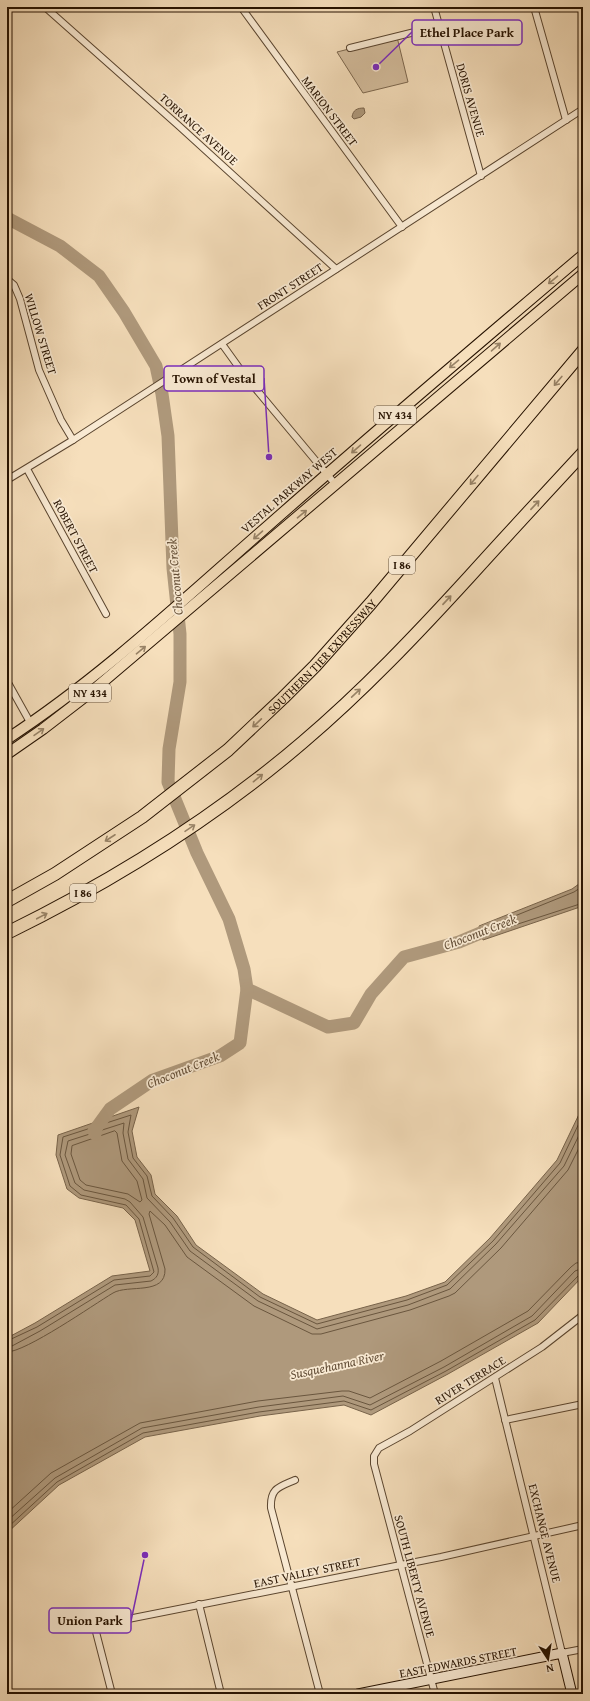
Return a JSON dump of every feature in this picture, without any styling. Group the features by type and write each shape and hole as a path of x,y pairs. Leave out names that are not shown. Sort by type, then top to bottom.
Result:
{"highway":[{"name":"SOUTHERN TIER EXPRESSWAY","path":"7,901 55,874 142,817 208,767 256,724 315,666 371,603 583,351"},
{"name":"I 86","path":"7,933 118,874 157,850 228,803 303,742 398,654 583,453"}],"main road":[{"name":"VESTAL PARKWAY WEST","path":"7,739 31,724 128,648 326,474 583,255"},
{"name":"NY 434","path":"7,754 43,729 91,692 583,274"}],"street":[{"name":"TORRANCE AVENUE","path":"45,7 179,126 336,270"},
{"name":"MARION STREET","path":"241,7 402,227"},
{"name":"DORIS AVENUE","path":"434,7 481,176"},
{"path":"534,7 566,120"},
{"path":"350,48 439,26"},
{"name":"FRONT STREET","path":"7,480 27,469 132,402 583,109"},
{"name":"WILLOW STREET","path":"7,279 14,285 20,299 40,370 62,420 73,440"},
{"path":"222,344 245,376 336,485"},
{"name":"ROBERT STREET","path":"27,469 106,614"},
{"path":"7,681 31,724"},
{"name":"RIVER TERRACE","path":"374,1464 374,1456 379,1448 410,1431 495,1378 542,1347 583,1315"},
{"name":"EXCHANGE AVENUE","path":"495,1378 572,1694"},
{"path":"505,1420 583,1404"},
{"name":"SOUTH LIBERTY AVENUE","path":"374,1464 435,1694"},
{"path":"295,1480 279,1487 273,1492 270,1498 279,1545 292,1586 320,1694"},
{"name":"EAST VALLEY STREET","path":"112,1694 97,1640 97,1628 103,1624 401,1564 583,1525"},
{"path":"199,1604 221,1694"},
{"path":"562,1653 583,1649"},
{"name":"EAST EDWARDS STREET","path":"358,1694 562,1653"}],"shaded area":[{"path":"397,37 408,82 363,93 337,52"}],"water":[{"path":"359,108 364,108 365,113 361,117 354,119 352,117 356,110"},
{"path":"583,881 583,906 483,940 479,926 572,889"},
{"name":"Susquehanna River","path":"583,1106 583,1276 538,1323 448,1374 371,1415 344,1405 260,1416 145,1437 59,1485 7,1533 7,1338 35,1323 112,1276 150,1271 135,1220 123,1208 79,1198 67,1189 56,1155 58,1135 139,1107 132,1131 137,1157 151,1175 155,1194 177,1216 196,1245 263,1294 317,1320 406,1296 445,1282 490,1238 557,1160"}],"waterway":[{"name":"Choconut Creek","path":"7,218 60,246 99,276 124,312 156,366 168,436 173,568 180,634 180,682 169,749 168,782 197,853 229,919 244,969 247,989 328,1027 354,1023 371,994 404,957 459,942 497,926"},
{"name":"Choconut Creek","path":"95,1134 94,1131 110,1109 153,1080 220,1056 240,1043 247,989"}],"place":[{"name":"Ethel Place Park","path":"376,67"},
{"name":"Town of Vestal","path":"269,457"},
{"name":"Union Park","path":"145,1555"}]}
